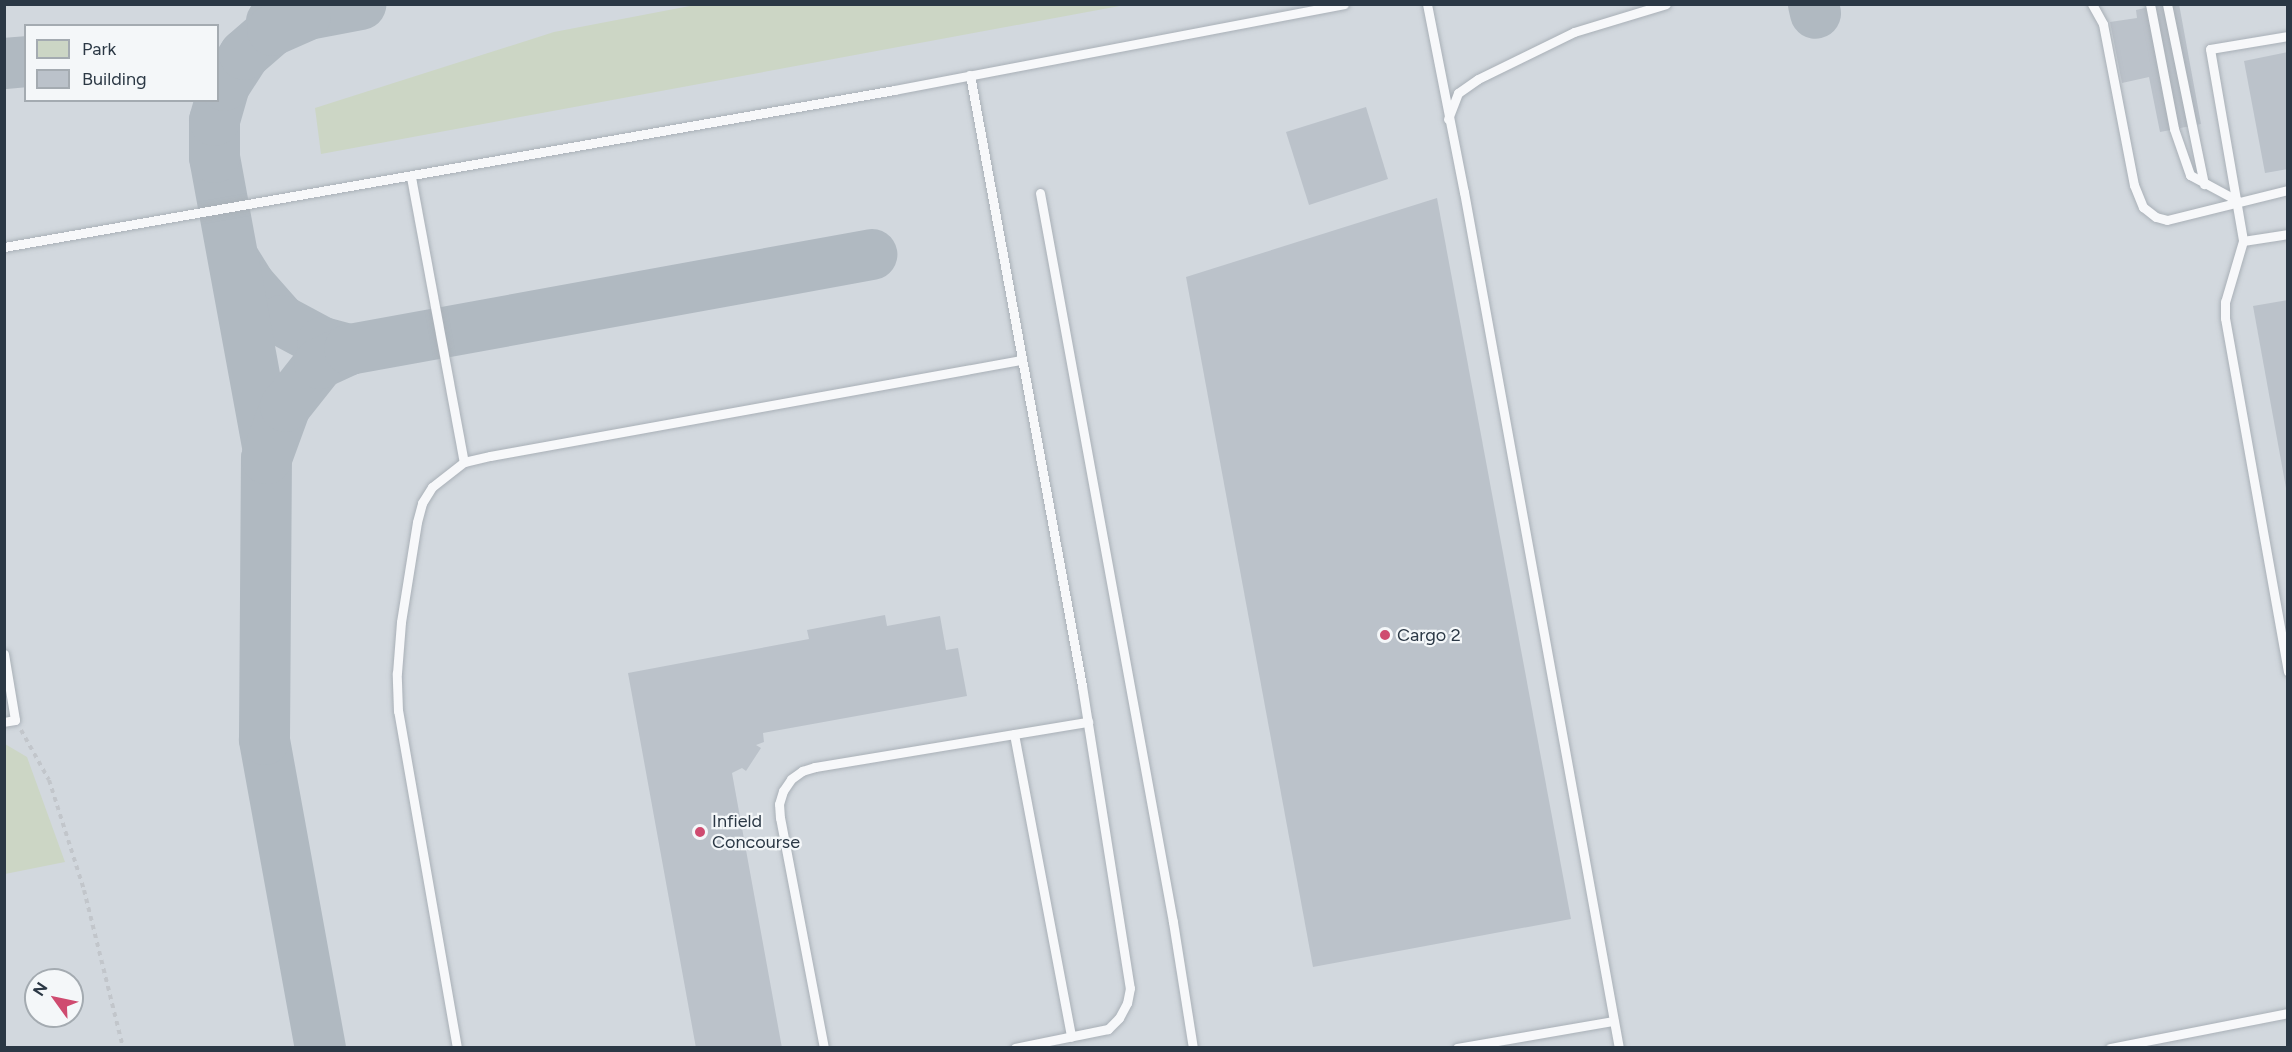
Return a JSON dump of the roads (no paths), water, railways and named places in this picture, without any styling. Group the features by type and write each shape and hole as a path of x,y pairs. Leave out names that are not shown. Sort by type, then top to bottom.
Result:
{"lane":[{"path":"4,248 411,177 1344,4"},
{"path":"1427,4 1619,1047"},
{"path":"1448,119 1458,93 1478,79 1574,32 1666,4"},
{"path":"2092,4 2103,24 2134,185 2143,207 2156,217 2167,220 2288,190"},
{"path":"2150,4 2174,129 2190,175 2238,201"},
{"path":"2168,4 2204,184"},
{"path":"2288,36 2210,49 2238,201 2242,241 2225,302 2225,318 2288,671"},
{"path":"970,75 1088,722 1130,988 1123,1011 1108,1029 1015,1047"},
{"path":"411,177 464,462"},
{"path":"1040,194 1173,922 1193,1047"},
{"path":"2242,241 2288,234"},
{"path":"457,1047 398,711 397,673 401,622 422,503 432,487 464,462 1021,360"},
{"path":"4,654 15,720 4,722"},
{"path":"824,1047 780,818 779,804 783,791 796,775 815,767 1088,722"},
{"path":"1014,734 1071,1037"},
{"path":"2110,1047 2288,1013"},
{"path":"1458,1047 1614,1021"}],"place":[{"name":"Cargo 2","path":"1385,635"},
{"name":"Infield Concourse","path":"700,832"}]}
